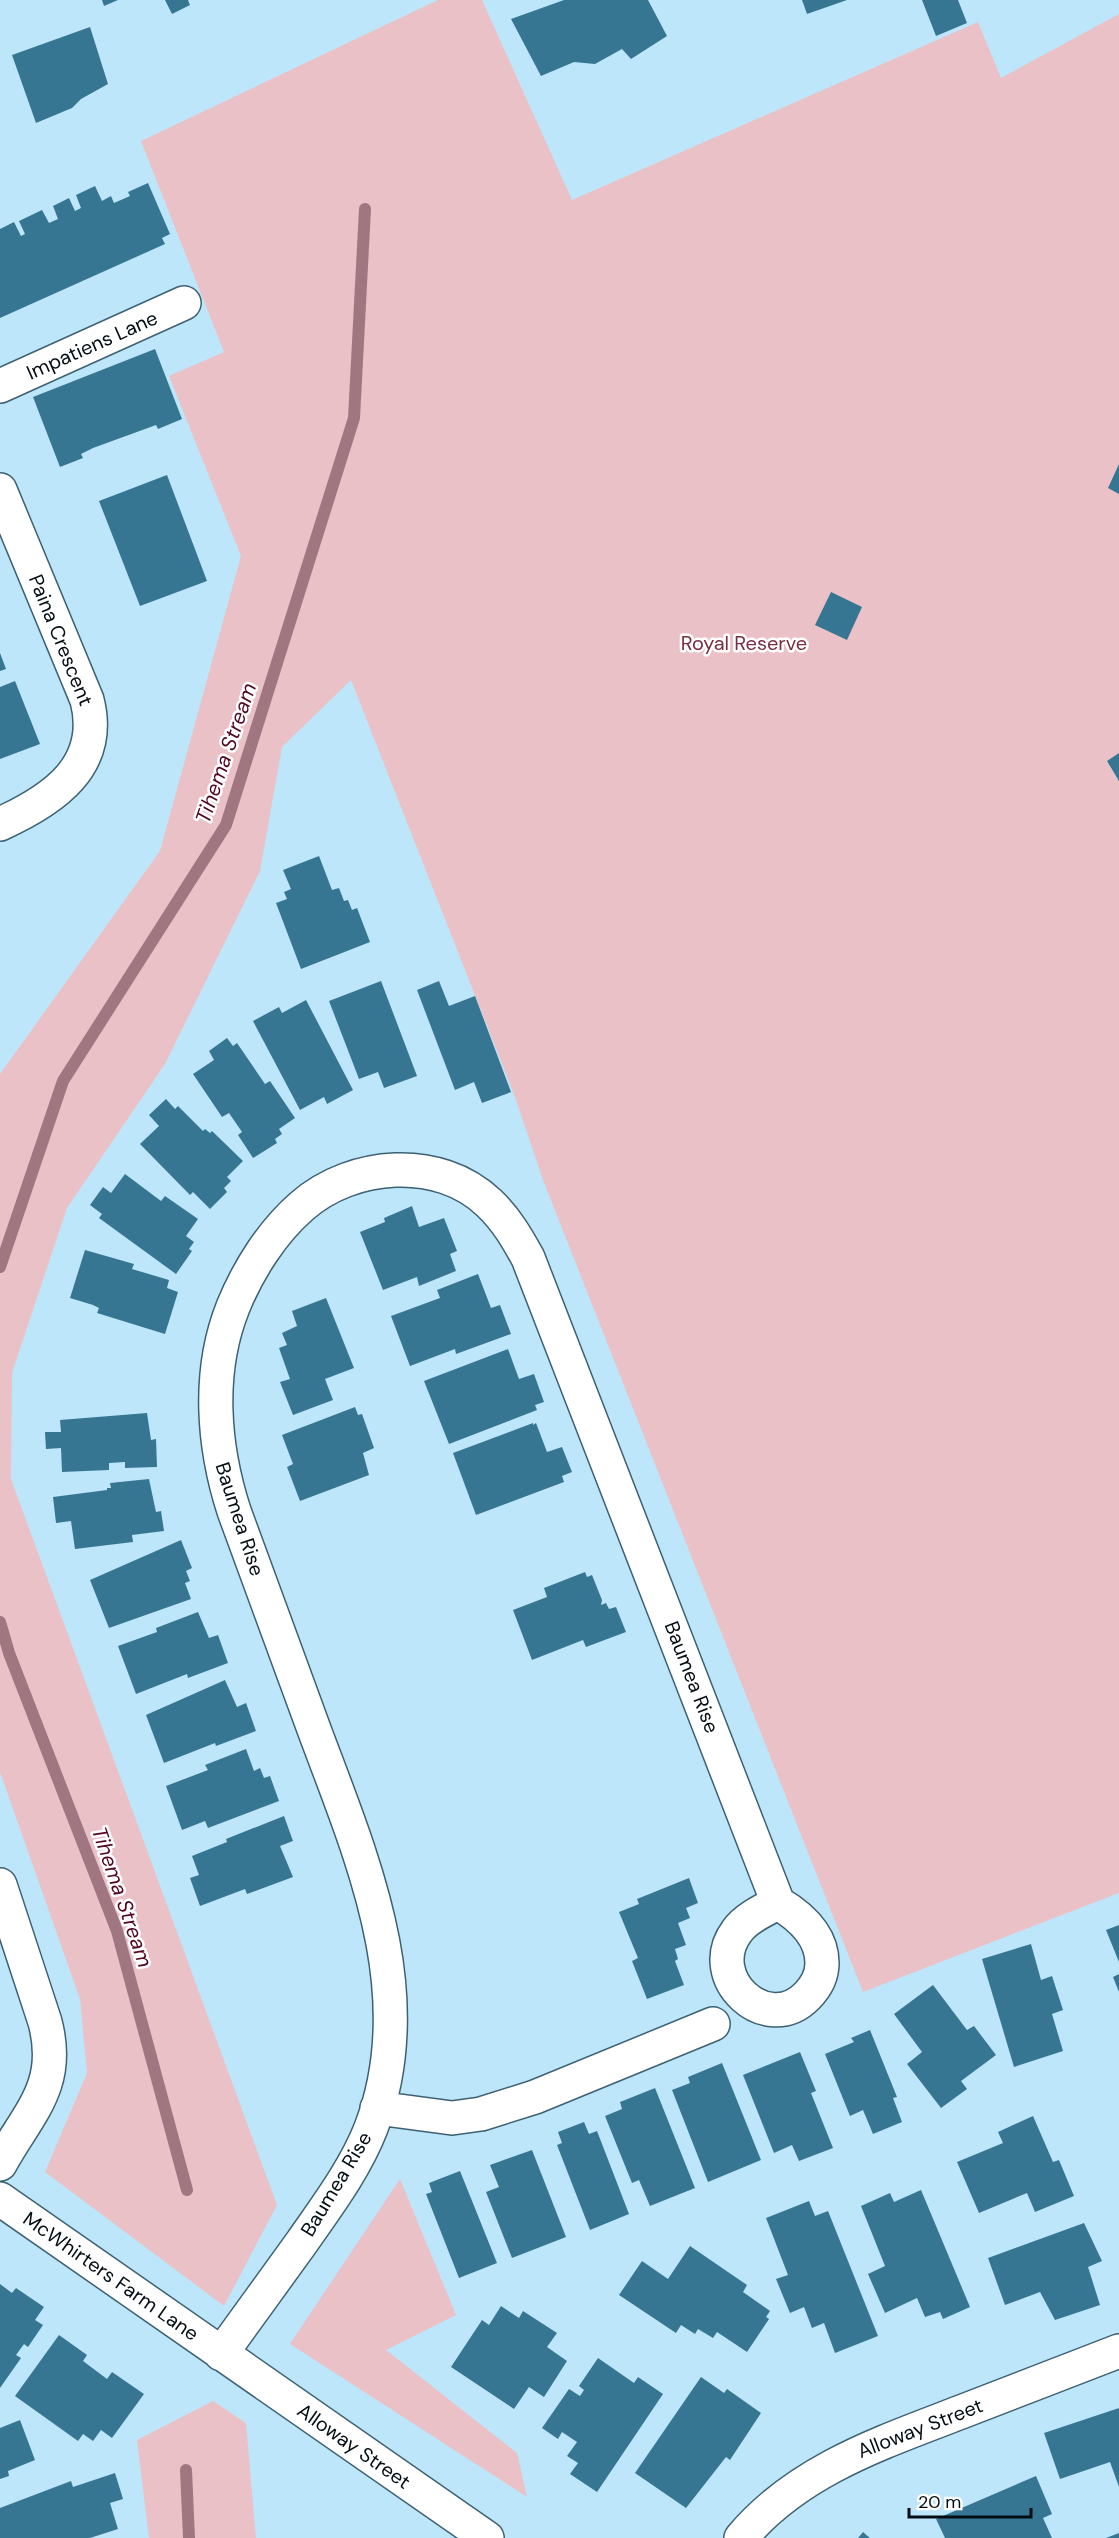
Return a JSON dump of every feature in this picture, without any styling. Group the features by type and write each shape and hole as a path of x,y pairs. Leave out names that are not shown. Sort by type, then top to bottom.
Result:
{"street":[{"name":"Impatiens Lane","path":"0,386 184,303"},
{"name":"Paina Crescent","path":"0,490 87,700 91,716 91,732 76,772 35,807 0,824"},
{"name":"Baumea Rise","path":"221,2354 326,2209 361,2149 386,2079 392,2021 387,1959 379,1924 344,1811 234,1511 221,1466 216,1429 217,1378 233,1307 255,1262 270,1241 301,1206 320,1192 361,1175 404,1169 428,1173 466,1186 488,1202 516,1237 528,1258 635,1529 778,1903"},
{"path":"0,1885 45,2022 51,2054 45,2089 36,2108 0,2164"},
{"path":"377,2108 452,2118 481,2114 535,2097 713,2024"},
{"name":"McWhirters Farm Lane","path":"0,2199 221,2354"},
{"name":"Alloway Street","path":"741,2538 757,2519 786,2494 857,2452 1119,2350"},
{"name":"Alloway Street","path":"221,2354 487,2538"}],"green space":[{"name":"Royal Reserve","path":"438,0 482,0 572,200 978,22 1001,78 1119,14 1119,1893 863,1992 543,1180 515,1097 351,680 282,747 260,871 165,1064 67,1208 12,1373 11,1479 277,2205 224,2306 45,2172 87,2073 80,1999 0,1772 0,1074 160,851 241,556 169,376 224,352 141,141"},
{"path":"400,2179 456,2315 386,2350 517,2453 527,2497 290,2344"},
{"path":"213,2401 246,2423 256,2538 149,2538 137,2440"}],"building":[{"path":"102,0 118,0 104,6"},
{"path":"165,0 188,0 190,5 172,14"},
{"path":"564,0 648,0 667,36 631,59 622,49 595,64 574,62 541,76 511,19"},
{"path":"802,0 847,0 807,14"},
{"path":"922,0 958,0 967,23 936,36"},
{"path":"90,27 108,84 81,99 72,108 36,123 12,55"},
{"path":"148,183 170,234 162,238 165,244 0,318 0,229 14,222 21,236 25,234 19,221 42,210 49,223 58,219 53,206 69,198 75,211 81,208 76,195 95,186 102,201 111,196 114,203 130,196 128,192"},
{"path":"155,349 182,419 158,429 156,425 93,448 81,454 83,458 60,467 33,397"},
{"path":"1119,464 1119,494 1108,488"},
{"path":"167,475 207,581 140,606 99,501"},
{"path":"831,592 862,607 847,640 815,625"},
{"path":"0,653 6,669 0,671"},
{"path":"15,681 40,744 0,759 0,687"},
{"path":"1119,753 1119,781 1107,761"},
{"path":"319,856 332,890 339,888 344,901 348,900 352,910 357,908 370,942 301,969 276,903 287,899 284,892 291,889 283,870"},
{"path":"381,981 417,1076 384,1088 378,1072 359,1079 329,1001"},
{"path":"439,981 449,1006 475,996 511,1092 482,1103 474,1082 455,1090 417,990"},
{"path":"306,1000 353,1090 327,1104 324,1097 300,1110 253,1021 279,1007 282,1013"},
{"path":"227,1038 233,1046 237,1043 265,1084 270,1081 295,1118 279,1129 282,1134 275,1139 277,1143 253,1158 238,1135 242,1132 229,1113 222,1117 193,1074 214,1060 209,1051"},
{"path":"166,1099 175,1109 178,1106 203,1131 205,1129 210,1133 212,1131 243,1161 227,1177 231,1181 224,1188 227,1192 210,1209 193,1192 190,1195 140,1144 159,1126 149,1115"},
{"path":"125,1174 161,1201 165,1196 198,1219 186,1236 194,1242 189,1249 192,1251 176,1274 99,1218 102,1214 90,1205 103,1187 111,1193"},
{"path":"412,1206 419,1227 444,1218 457,1251 450,1254 456,1271 419,1286 417,1277 383,1290 360,1232 385,1222 384,1218"},
{"path":"85,1250 134,1264 132,1269 169,1280 167,1288 178,1292 165,1334 97,1313 99,1308 70,1298"},
{"path":"478,1274 491,1308 500,1305 511,1334 456,1354 455,1349 410,1366 391,1316 440,1298 437,1290"},
{"path":"326,1298 354,1368 325,1379 333,1400 293,1415 280,1382 290,1379 279,1348 287,1345 282,1333 297,1326 292,1311"},
{"path":"508,1349 519,1379 534,1374 544,1402 535,1405 537,1410 449,1444 424,1381"},
{"path":"355,1407 358,1415 362,1414 374,1448 363,1453 369,1475 300,1501 287,1467 293,1464 282,1435"},
{"path":"147,1413 151,1440 156,1439 157,1467 125,1468 125,1462 109,1463 109,1470 62,1472 61,1448 46,1449 45,1432 61,1432 60,1420"},
{"path":"533,1423 533,1425 536,1423 547,1452 562,1447 572,1472 562,1476 564,1482 476,1515 453,1453"},
{"path":"149,1479 156,1512 161,1511 164,1531 132,1535 133,1542 75,1549 71,1521 56,1523 53,1497 107,1490 111,1488 110,1483"},
{"path":"181,1540 192,1568 186,1571 190,1581 185,1583 191,1599 109,1628 90,1580"},
{"path":"585,1572 587,1577 592,1575 602,1600 601,1605 606,1603 609,1609 616,1607 626,1632 586,1647 583,1640 532,1660 513,1610 547,1597 544,1588"},
{"path":"198,1612 209,1638 218,1635 228,1663 188,1678 187,1674 136,1694 118,1646 157,1632 156,1628"},
{"path":"225,1680 237,1707 246,1703 256,1731 216,1746 215,1743 164,1763 146,1715"},
{"path":"246,1749 254,1771 260,1768 264,1778 270,1776 279,1801 208,1828 205,1821 182,1830 166,1786 208,1770 205,1765"},
{"path":"284,1816 293,1841 280,1846 293,1877 247,1894 245,1889 200,1906 190,1878 199,1875 192,1856 227,1842 226,1839"},
{"path":"689,1878 698,1903 686,1908 690,1918 678,1923 686,1945 675,1949 678,1959 675,1961 684,1985 647,1999 632,1961 638,1958 619,1912 639,1904 637,1899"},
{"path":"1119,1925 1119,1962 1106,1930"},
{"path":"1031,1944 1041,1980 1052,1976 1063,2010 1052,2014 1063,2051 1014,2067 982,1959"},
{"path":"1119,1974 1119,1992 1113,1977"},
{"path":"933,1985 967,2030 974,2026 996,2055 961,2081 967,2089 941,2108 907,2064 922,2052 894,2014"},
{"path":"870,2030 897,2097 893,2098 902,2122 873,2134 863,2110 850,2116 825,2054 854,2042 851,2038"},
{"path":"800,2052 816,2091 811,2093 833,2148 799,2161 792,2145 774,2153 743,2075"},
{"path":"722,2063 761,2160 708,2182 672,2090 690,2083 688,2077"},
{"path":"655,2088 695,2188 650,2206 639,2180 632,2183 605,2116 622,2109 620,2102"},
{"path":"1033,2116 1053,2162 1059,2160 1074,2196 1035,2212 1027,2193 979,2213 957,2162 1003,2143 998,2132"},
{"path":"584,2122 589,2134 597,2131 629,2214 590,2230 557,2145 562,2143 558,2132"},
{"path":"532,2150 566,2237 512,2258 486,2192 499,2187 490,2165"},
{"path":"460,2171 497,2263 459,2278 426,2194 432,2192 429,2183"},
{"path":"921,2190 970,2307 943,2319 940,2312 925,2317 917,2298 885,2313 868,2274 885,2266 861,2206 890,2193 894,2202"},
{"path":"809,2201 815,2216 828,2211 878,2336 835,2353 824,2323 812,2328 804,2307 790,2313 776,2279 788,2275 766,2218"},
{"path":"1084,2223 1102,2261 1088,2267 1100,2305 1055,2320 1040,2292 1005,2305 988,2258"},
{"path":"690,2246 747,2285 743,2292 770,2311 766,2317 769,2319 747,2352 717,2332 713,2338 698,2329 695,2334 681,2325 676,2333 619,2295 642,2261 668,2279"},
{"path":"0,2284 12,2293 16,2288 44,2307 35,2320 43,2325 28,2347 24,2344 16,2355 21,2358 0,2388"},
{"path":"501,2306 519,2318 523,2311 557,2333 547,2347 567,2361 544,2397 529,2387 514,2409 451,2367 482,2320 489,2325"},
{"path":"59,2335 87,2355 83,2361 107,2379 112,2372 144,2394 112,2438 101,2430 93,2441 83,2434 78,2441 15,2396"},
{"path":"598,2358 634,2383 638,2377 663,2394 597,2492 570,2474 578,2463 567,2456 577,2442 562,2432 558,2439 542,2428 569,2389 580,2396 584,2390 579,2386"},
{"path":"701,2377 724,2393 727,2389 761,2413 730,2460 726,2457 686,2508 635,2473"},
{"path":"1119,2408 1119,2487 1110,2462 1060,2479 1044,2433"},
{"path":"20,2420 35,2460 8,2471 9,2476 0,2479 0,2428"},
{"path":"115,2473 123,2499 110,2503 118,2529 90,2538 0,2538 0,2508 71,2481 73,2487"},
{"path":"1036,2476 1052,2514 1043,2518 1052,2538 945,2538 936,2519"},
{"path":"863,2532 870,2538 858,2538"},
{"path":"1119,2533 1119,2538 1106,2538"}],"waterway":[{"name":"Tihema Stream","path":"0,1267 63,1081 226,825 354,418 365,209"},
{"name":"Tihema Stream","path":"0,1622 9,1653 117,1931 187,2190"},
{"name":"Tihema Stream","path":"186,2470 189,2538"}]}
